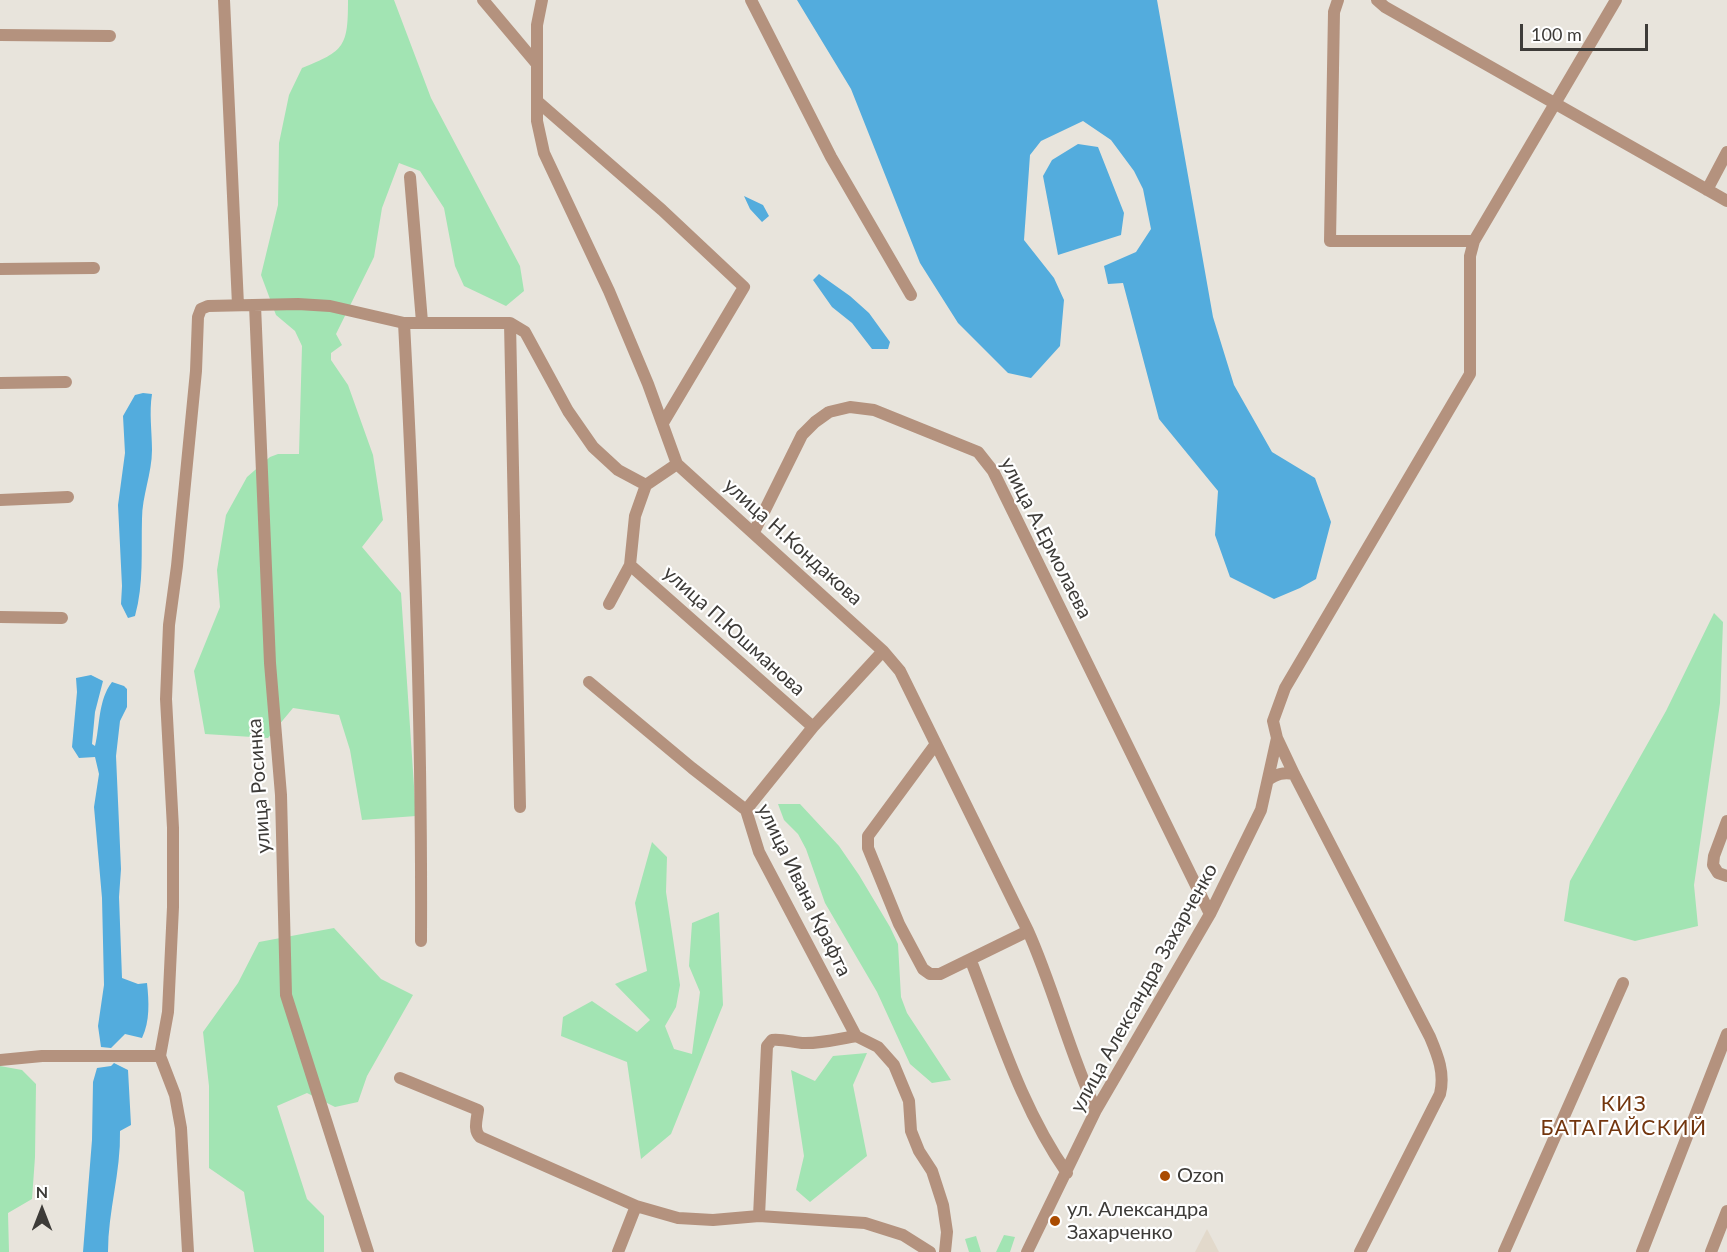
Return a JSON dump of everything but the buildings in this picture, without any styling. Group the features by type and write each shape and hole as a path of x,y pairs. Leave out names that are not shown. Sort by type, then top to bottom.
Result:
{"street":[{"path":"224,0 238,305"},
{"path":"483,0 536,63"},
{"path":"542,0 537,25 536,63 537,121 544,153 609,291 663,423 677,464 646,485 635,516 630,565 609,604"},
{"path":"750,0 831,157 911,295"},
{"path":"1338,0 1334,12 1330,241 1474,241"},
{"path":"1377,0 1384,7 1727,201"},
{"path":"1360,1252 1435,1106 1443,1084 1440,1062 1430,1038 1294,774 1277,738 1273,721 1285,688 1470,374 1470,256 1474,241 1616,0"},
{"path":"0,35 110,36"},
{"path":"537,101 662,210 744,287 663,423"},
{"path":"1707,190 1727,152"},
{"path":"410,177 422,322"},
{"path":"0,269 94,268"},
{"path":"188,1252 181,1128 175,1095 160,1056 168,1012 172,907 173,828 166,699 169,625 196,371 198,317 201,309 208,306 238,305 330,306 404,323 510,323 525,332 568,411 593,447 618,470 646,485"},
{"name":"улица Росинка","path":"255,305 270,663 281,795 286,995 369,1252"},
{"path":"404,323 417,618 422,819 421,940"},
{"path":"510,323 520,807"},
{"path":"0,383 66,382"},
{"name":"улица А.Ермолаева","path":"754,532 802,435 829,412 850,407 874,410 978,452 993,471 1210,914"},
{"name":"улица Н.Кондакова","path":"677,464 883,651 900,672 1028,931 1040,958 1080,1076 1096,1110"},
{"path":"0,500 68,497"},
{"name":"улица П.Юшманова","path":"630,565 813,727"},
{"path":"0,617 62,618"},
{"path":"746,810 813,727 883,651"},
{"name":"улица Ивана Крафта","path":"589,682 746,810 759,852 856,1036"},
{"name":"улица Александра Захарченко","path":"1028,1252 1096,1110 1210,914 1261,810 1277,738"},
{"path":"935,745 868,836 868,848 899,924 923,969 930,974 940,975 1028,931"},
{"path":"1268,780 1284,772 1294,774"},
{"path":"1727,821 1713,865 1718,873 1727,876"},
{"path":"971,961 1022,1094 1048,1146 1067,1173"},
{"path":"1504,1252 1623,983"},
{"path":"1642,1252 1727,1034"},
{"path":"759,1216 767,1046 772,1040 820,1043 856,1036 878,1047 894,1065 909,1101 911,1131 919,1151 932,1172 943,1205 947,1232 945,1252"},
{"path":"0,1060 42,1056 160,1056"},
{"path":"399,1078 478,1110 476,1127 480,1137 636,1206 678,1218 713,1220 759,1216 865,1223 903,1235 930,1252"},
{"path":"618,1252 636,1206"},
{"path":"1711,1252 1727,1211"}],"shaded area":[{"path":"1207,1229 1219,1252 1195,1252"}],"green space":[{"path":"348,0 394,0 431,98 520,266 524,291 506,306 464,286 455,266 444,208 420,171 399,163 382,208 374,257 336,334 342,345 331,353 331,360 348,385 373,455 383,520 362,547 401,593 416,816 362,820 350,750 339,715 293,708 268,738 205,734 194,671 220,607 217,570 226,515 247,477 270,457 278,454 299,454 302,346 295,331 276,315 261,275 278,205 279,143 289,95 302,68 327,57 341,45 347,28"},
{"path":"1714,613 1723,622 1720,703 1694,885 1698,926 1635,941 1564,921 1570,881 1666,711"},
{"path":"778,804 800,804 839,846 859,875 898,944 901,997 907,1013 951,1080 932,1083 910,1064 877,992 825,903 806,849 798,834 784,820"},
{"path":"652,842 667,857 666,892 680,985 676,1007 665,1026 674,1049 692,1054 700,992 689,966 692,923 719,912 723,1005 671,1134 641,1159 627,1062 561,1036 563,1017 592,1001 637,1032 650,1020 615,984 647,971 635,903"},
{"path":"334,928 381,979 413,995 367,1076 358,1102 335,1107 307,1093 277,1106 307,1199 324,1216 324,1252 254,1252 244,1192 209,1168 209,1086 203,1032 238,983 259,942"},
{"path":"867,1053 853,1085 867,1156 810,1202 796,1190 804,1156 791,1070 815,1081 833,1056"},
{"path":"0,1066 22,1070 36,1084 32,1199 8,1213 9,1252 0,1252"},
{"path":"1004,1235 1015,1237 1010,1252 996,1252"},
{"path":"976,1236 981,1252 969,1252 965,1239"}],"water":[{"path":"797,0 1157,0 1213,317 1234,385 1272,452 1315,478 1331,522 1316,579 1274,599 1230,577 1215,535 1218,491 1159,419 1123,283 1108,284 1104,266 1136,252 1151,229 1143,189 1134,171 1111,140 1083,121 1041,141 1030,155 1024,240 1054,278 1064,300 1060,346 1031,378 1008,373 958,323 920,263 851,89"},
{"path":"1078,144 1098,147 1124,213 1121,235 1058,255 1043,176 1052,160"},
{"path":"744,196 763,205 769,216 762,222 750,209"},
{"path":"819,274 869,313 890,342 888,349 872,349 852,323 832,307 813,280"},
{"path":"152,394 152,459 142,510 140,592 135,616 128,618 121,604 118,505 125,453 123,416 135,395"},
{"path":"91,675 103,681 95,712 92,744 95,746 107,689 112,682 127,689 127,707 120,721 116,756 121,869 119,897 122,978 138,984 147,983 148,997 148,1018 142,1038 125,1034 111,1048 101,1047 98,1026 104,985 102,898 94,807 99,774 95,757 79,758 72,747 77,692 76,678"},
{"path":"114,1063 128,1070 131,1125 120,1131 119,1161 108,1252 83,1252 92,1140 93,1082 97,1068 111,1066"}],"place":[{"name":"Ozon","path":"1165,1176"},
{"name":"ул. Александра Захарченко","path":"1055,1221"}],"district":[{"name":"КИЗ БАТАГАЙСКИЙ","path":"1624,1116"}]}
